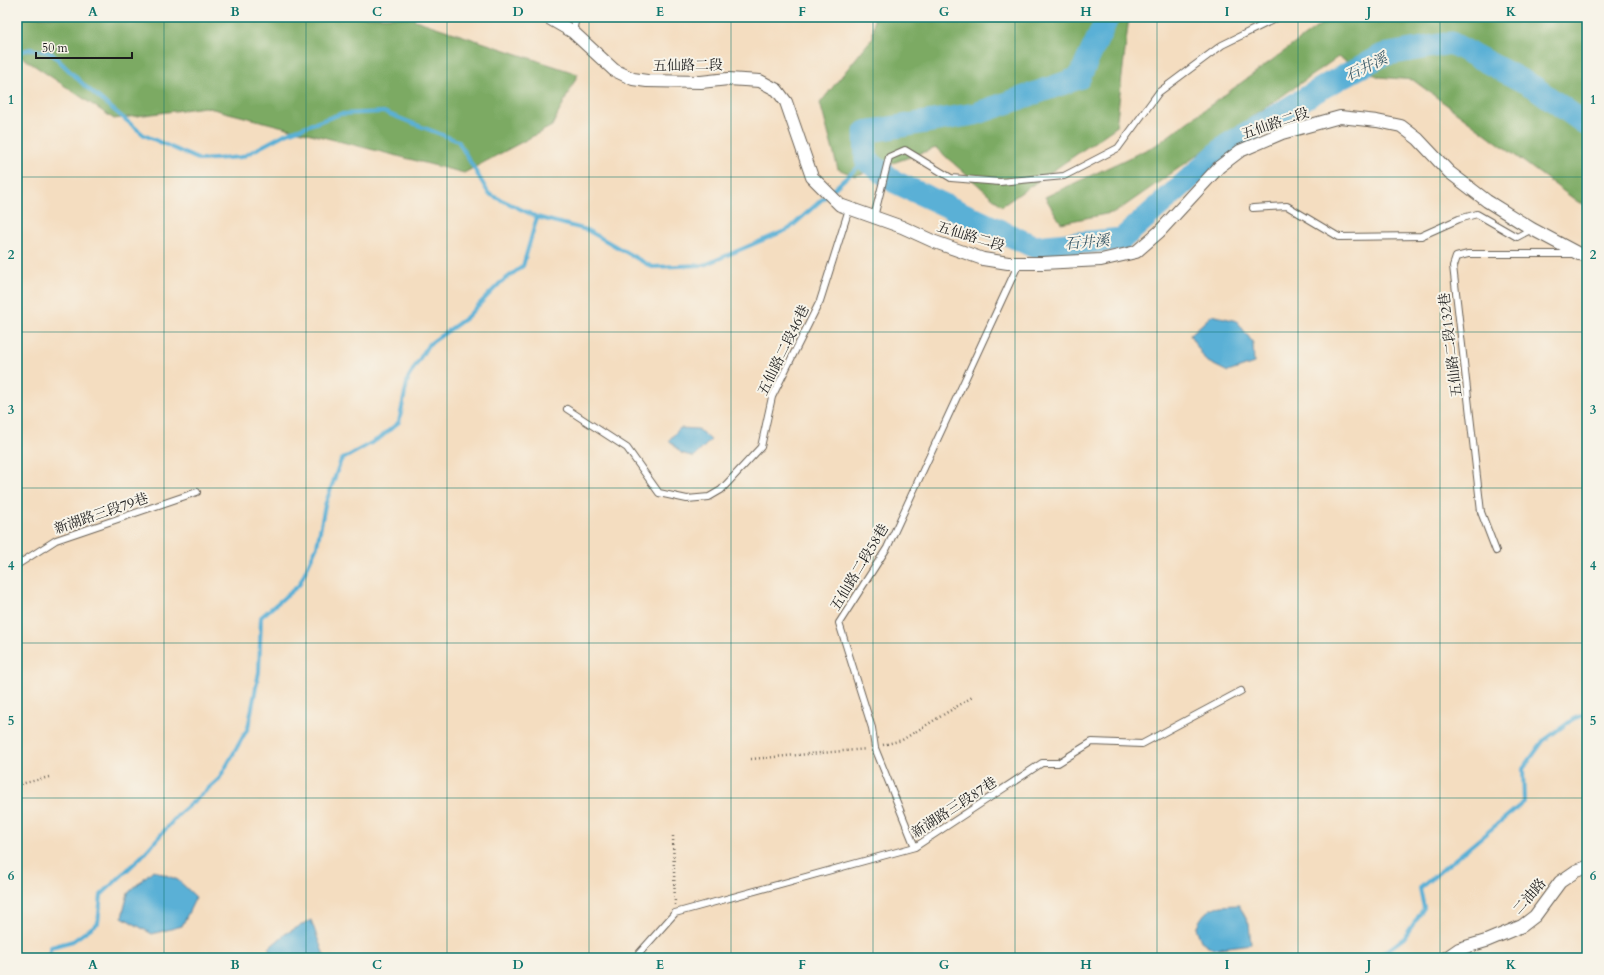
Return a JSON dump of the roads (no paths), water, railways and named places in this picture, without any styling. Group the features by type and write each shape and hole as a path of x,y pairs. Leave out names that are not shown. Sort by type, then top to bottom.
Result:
{"street":[{"name":"五仙路二段","path":"547,17 573,32 614,70 633,79 647,81 686,82 728,79 760,81 777,90 786,102 812,177 844,207 902,227 935,242 983,258 1019,263 1101,260 1136,252 1159,232 1220,167 1240,151 1282,132 1340,117 1377,121 1401,126 1418,139 1449,172 1487,201 1532,228 1583,254"},
{"name":"二油路","path":"1446,958 1460,950 1522,926 1535,916 1560,882 1576,871 1587,867"}],"lane":[{"path":"573,32 576,17"},
{"path":"874,217 889,157 905,150 951,178 1000,182 1064,176 1118,148 1159,92 1222,45 1279,17"},
{"path":"1253,208 1288,206 1340,237 1421,236 1459,219 1477,214 1517,237 1532,228"},
{"name":"五仙路二段46巷","path":"567,409 627,448 659,493 687,500 709,497 721,490 761,447 772,397 820,302 844,207"},
{"name":"五仙路二段132巷","path":"1496,551 1481,512 1453,266 1456,257 1468,254 1583,254"},
{"name":"五仙路二段58巷","path":"915,847 875,748 872,728 839,623 887,548 1019,263"},
{"name":"新湖路三段79巷","path":"17,565 56,540 197,492"},
{"name":"新湖路三段87巷","path":"635,958 675,913 915,847 1042,763 1058,764 1092,742 1142,744 1241,691"}],"water":[{"path":"1212,315 1237,321 1253,343 1254,363 1228,372 1206,361 1190,335"},
{"path":"680,428 698,429 711,440 694,457 681,453 669,440"},
{"path":"153,870 178,880 196,897 182,926 152,934 122,917 128,893"},
{"path":"1239,905 1249,924 1251,944 1213,949 1201,941 1196,928 1200,920 1208,911 1218,907"},
{"path":"311,920 325,958 272,958 269,948 285,934"}],"waterway":[{"name":"石井溪","path":"1108,17 1079,78 975,114 865,132 866,160 895,182 1035,247 1122,239 1227,145 1327,85 1383,55 1451,43 1534,87 1587,125"},
{"path":"17,53 30,49 51,53 86,87 144,135 200,160 242,157 285,134 340,114 384,112 458,141 489,194 537,217 587,230 652,267 704,265 789,229 866,160"},
{"path":"48,958 51,947 73,941 98,923 101,895 142,856 179,814 219,779 248,728 259,672 261,617 299,585 317,546 325,505 341,460 380,438 399,422 408,378 428,345 466,318 500,283 523,266 537,217"},
{"path":"1377,958 1404,938 1424,908 1420,888 1524,802 1523,769 1543,741 1573,719 1587,714"}]}
